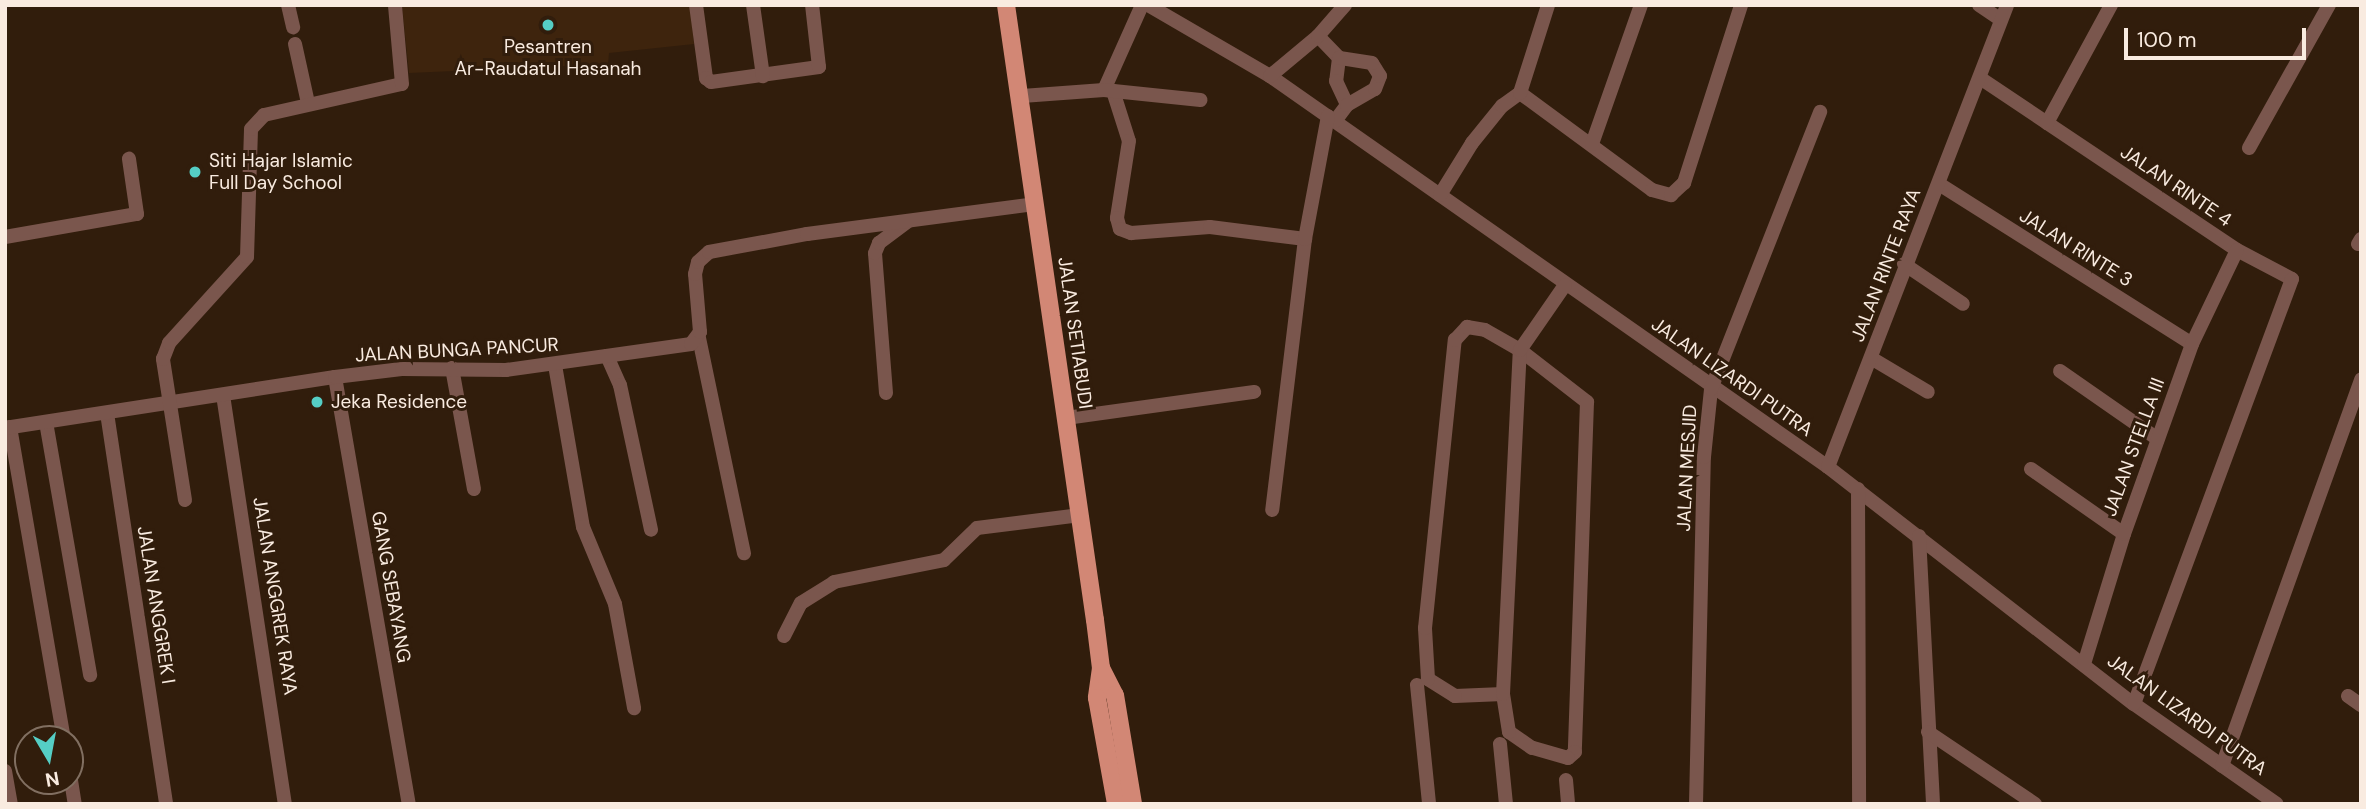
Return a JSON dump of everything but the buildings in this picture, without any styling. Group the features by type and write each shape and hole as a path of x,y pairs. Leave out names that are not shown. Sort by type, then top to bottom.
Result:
{"main road":[{"name":"JALAN SETIABUDI","path":"1006,5 1022,96 1101,668 1097,698 1116,804"},
{"name":"JALAN SETIABUDI","path":"1101,668 1115,695 1133,804"}],"street":[{"path":"288,5 293,27"},
{"path":"185,500 163,359 169,343 249,250 251,129 264,115 402,84 395,5"},
{"path":"696,5 708,82 820,66 812,5"},
{"path":"753,5 763,76"},
{"path":"1142,5 1108,91 1129,141 1117,218 1120,229 1131,233 1210,227 1305,239"},
{"name":"JALAN LIZARDI PUTRA","path":"1148,5 1270,76 1712,389 1828,467 2134,704 2277,804"},
{"path":"1270,76 1318,36 1345,5"},
{"path":"1440,195 1472,143 1502,106 1520,93 1548,5"},
{"path":"1592,144 1641,5"},
{"path":"1520,93 1660,195 1679,191 1741,5"},
{"path":"1979,5 2000,19"},
{"name":"JALAN RINTE RAYA","path":"1828,467 1904,264 1939,184 2007,5"},
{"path":"2048,123 2111,5"},
{"path":"2249,148 2329,5"},
{"path":"1272,510 1305,239 1332,119 1347,105 1375,89 1380,76 1372,63 1339,58 1318,36"},
{"path":"296,44 308,103"},
{"path":"1339,58 1336,81 1347,105"},
{"name":"JALAN RINTE 4","path":"1980,78 2237,250 2292,279 2134,704"},
{"path":"1022,96 1108,91 1200,100"},
{"name":"JALAN MESJID","path":"1696,804 1704,457 1712,389 1820,112"},
{"path":"5,237 137,215 130,159"},
{"name":"JALAN RINTE 3","path":"1939,184 2192,344"},
{"path":"744,552 699,338 695,274 698,262 709,252 912,218 1036,204"},
{"path":"886,393 875,253 879,243 912,218"},
{"name":"JALAN STELLA III","path":"2084,664 2124,534 2192,344 2237,250"},
{"path":"1904,264 1963,304"},
{"path":"1503,694 1455,696 1428,679 1425,628 1455,340 1461,331 1475,327 1520,350 1587,402 1574,755 1545,754 1511,734 1503,694 1520,350 1565,285"},
{"name":"JALAN BUNGA PANCUR","path":"8,427 335,377 452,368 555,365 681,346 699,338"},
{"path":"607,356 620,385 651,530"},
{"path":"1871,358 1928,392"},
{"path":"555,365 583,527 615,604 634,708"},
{"path":"452,368 474,489"},
{"path":"2060,371 2158,439"},
{"name":"GANG SEBAYANG","path":"335,377 409,804"},
{"path":"2222,766 2361,379"},
{"path":"1066,418 1254,392"},
{"name":"JALAN ANGGREK RAYA","path":"223,395 285,804"},
{"name":"JALAN ANGGREK I","path":"107,412 166,804"},
{"path":"46,422 90,675"},
{"path":"8,427 61,725"},
{"path":"2031,469 2124,534"},
{"path":"1858,489 1858,804"},
{"path":"784,636 800,603 834,582 944,560 977,528 1080,515"},
{"path":"1919,536 1933,804"},
{"path":"1417,685 1429,804"},
{"path":"1928,732 2035,804"},
{"path":"1500,744 1506,804"},
{"path":"5,771 11,804"},
{"path":"1566,780 1568,804"}],"shaded area":[{"name":"Pesantren Ar-Raudatul Hasanah","path":"402,5 690,5 694,44 609,53 608,64 409,73"}],"place":[{"name":"Pesantren Ar-Raudatul Hasanah","path":"548,25"},
{"name":"Siti Hajar Islamic Full Day School","path":"195,172"},
{"name":"Jeka Residence","path":"317,402"}]}
